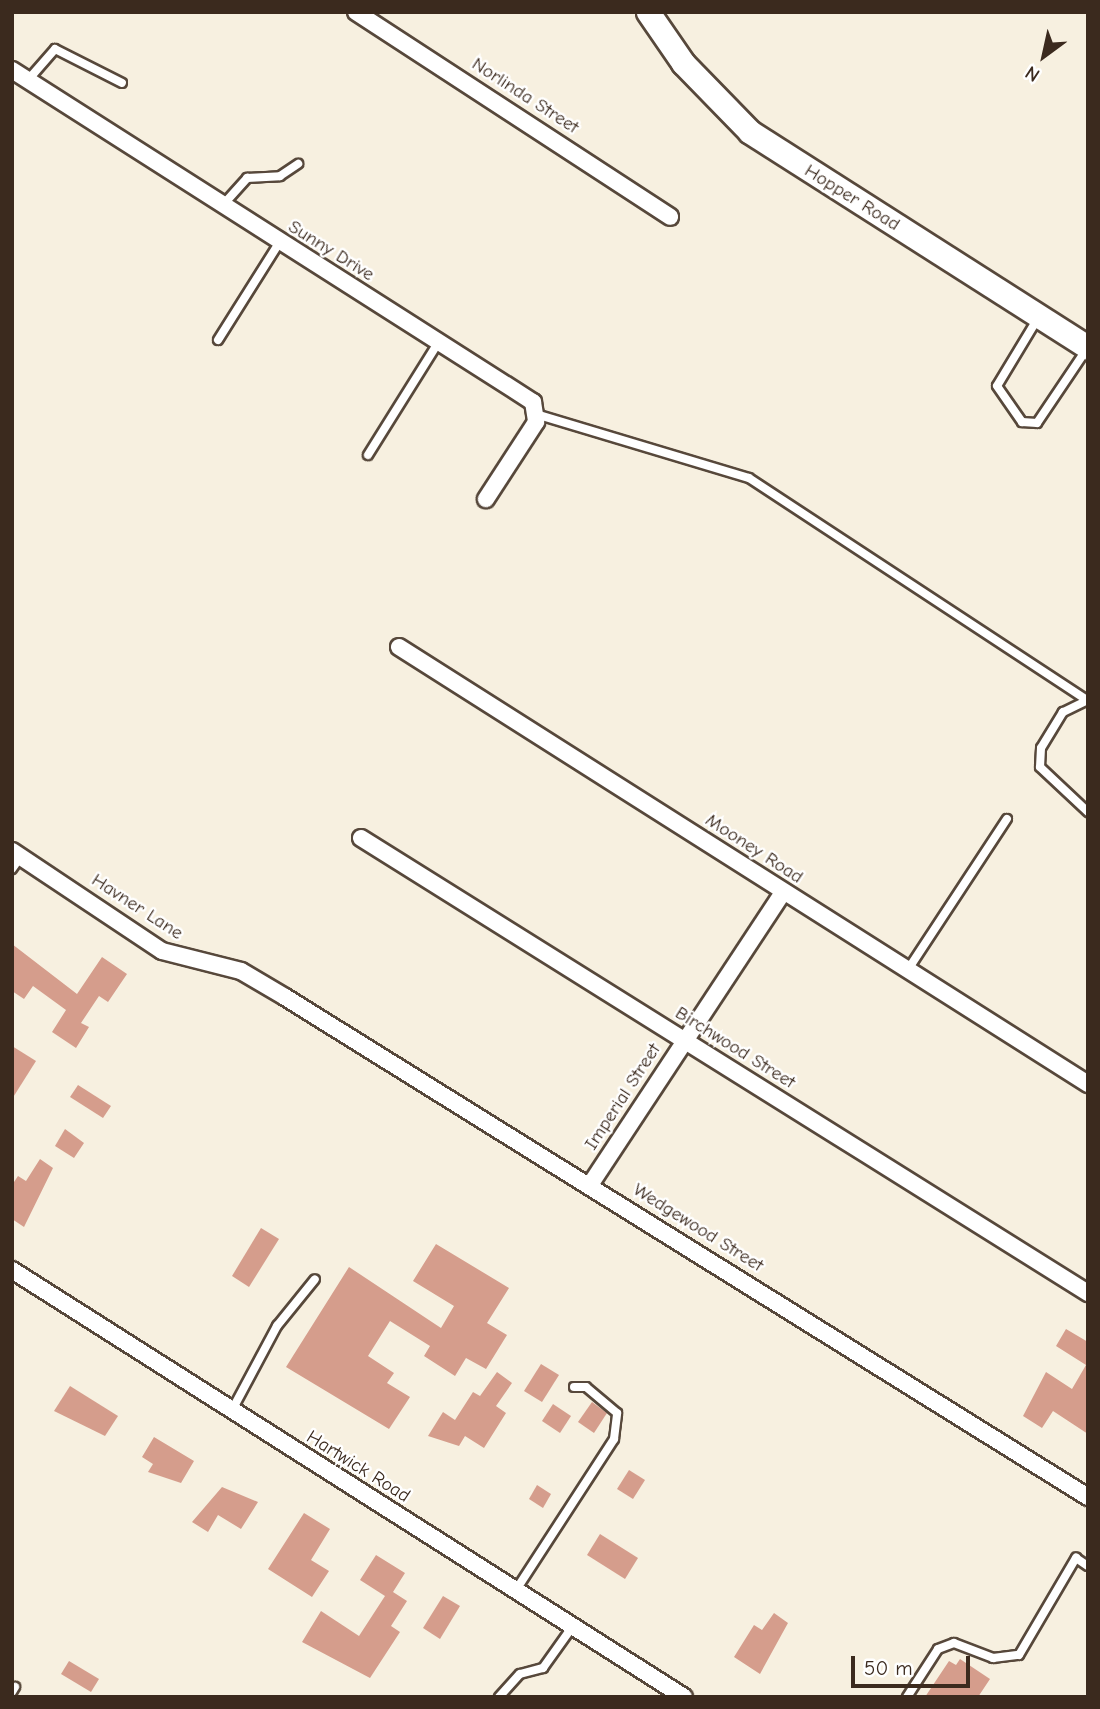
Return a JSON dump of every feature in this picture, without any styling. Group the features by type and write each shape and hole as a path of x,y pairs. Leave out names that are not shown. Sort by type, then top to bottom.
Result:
{"main road":[{"name":"Hopper Road","path":"648,12 683,63 750,132 1088,347"}],"street":[{"name":"Norlinda Street","path":"364,14 670,217"},
{"name":"Sunny Drive","path":"12,70 279,243 533,402 539,415"},
{"path":"486,499 539,415"},
{"name":"Mooney Road","path":"398,647 1088,1084"},
{"name":"Birchwood Street","path":"362,838 1088,1293"},
{"name":"Havner Lane","path":"15,859 162,951 240,971 285,997"},
{"name":"Imperial Street","path":"590,1185 783,892"},
{"name":"Wedgewood Street","path":"285,997 1088,1497"},
{"name":"Hartwick Road","path":"12,1270 231,1412 684,1697"}],"lane":[{"path":"28,80 55,49 122,83"},
{"path":"222,206 247,178 280,176 298,164"},
{"path":"218,340 279,243"},
{"path":"1040,316 997,386 1022,422 1037,423 1088,347"},
{"path":"368,455 438,342"},
{"path":"539,415 749,478 1088,700"},
{"path":"1088,700 1063,712 1041,748 1040,767 1088,812"},
{"path":"907,971 1007,818"},
{"path":"231,1412 277,1326 315,1279"},
{"path":"516,1590 614,1438 617,1413 586,1387 575,1387"},
{"path":"907,1697 938,1649 954,1643 993,1658 1019,1655 1076,1558 1088,1566"},
{"path":"499,1697 520,1674 543,1668 573,1626"}],"building":[{"path":"12,944 77,994 102,957 127,974 108,1002 99,996 81,1023 89,1027 76,1048 52,1032 66,1010 33,986 24,999 12,991"},
{"path":"12,1046 36,1061 12,1099"},
{"path":"78,1085 111,1106 103,1118 70,1097"},
{"path":"65,1129 84,1143 74,1158 55,1146"},
{"path":"40,1159 53,1168 24,1227 12,1219 12,1185 18,1176 26,1181"},
{"path":"261,1228 279,1239 249,1287 232,1276"},
{"path":"436,1244 509,1288 487,1323 507,1335 486,1369 466,1358 455,1376 424,1356 430,1346 390,1321 368,1356 394,1373 387,1383 410,1397 389,1429 286,1367 349,1267 441,1328 454,1306 413,1281"},
{"path":"1066,1329 1088,1342 1088,1434 1053,1411 1042,1428 1023,1416 1046,1372 1072,1389 1086,1365 1056,1346"},
{"path":"541,1364 559,1375 542,1402 524,1391"},
{"path":"497,1372 512,1383 496,1406 506,1413 484,1448 465,1436 459,1446 428,1436 443,1412 455,1420 473,1392 480,1396"},
{"path":"70,1386 118,1416 105,1436 54,1411"},
{"path":"592,1402 607,1413 594,1433 578,1422"},
{"path":"553,1404 571,1416 560,1433 542,1421"},
{"path":"154,1437 194,1461 181,1483 148,1472 153,1464 142,1457"},
{"path":"629,1470 645,1480 633,1499 617,1489"},
{"path":"537,1485 551,1494 543,1508 529,1499"},
{"path":"222,1487 258,1502 241,1529 218,1515 208,1532 192,1522"},
{"path":"304,1513 330,1529 311,1560 329,1571 312,1597 268,1569"},
{"path":"600,1534 638,1558 625,1579 587,1555"},
{"path":"376,1555 405,1573 393,1592 407,1601 391,1626 400,1632 370,1678 302,1642 321,1611 359,1636 385,1596 360,1580"},
{"path":"443,1596 460,1606 440,1639 423,1628"},
{"path":"774,1613 788,1623 760,1674 734,1657 754,1625 762,1630"},
{"path":"960,1659 990,1679 978,1697 925,1697 949,1661 956,1665"},
{"path":"69,1661 99,1679 91,1692 61,1674"}]}
